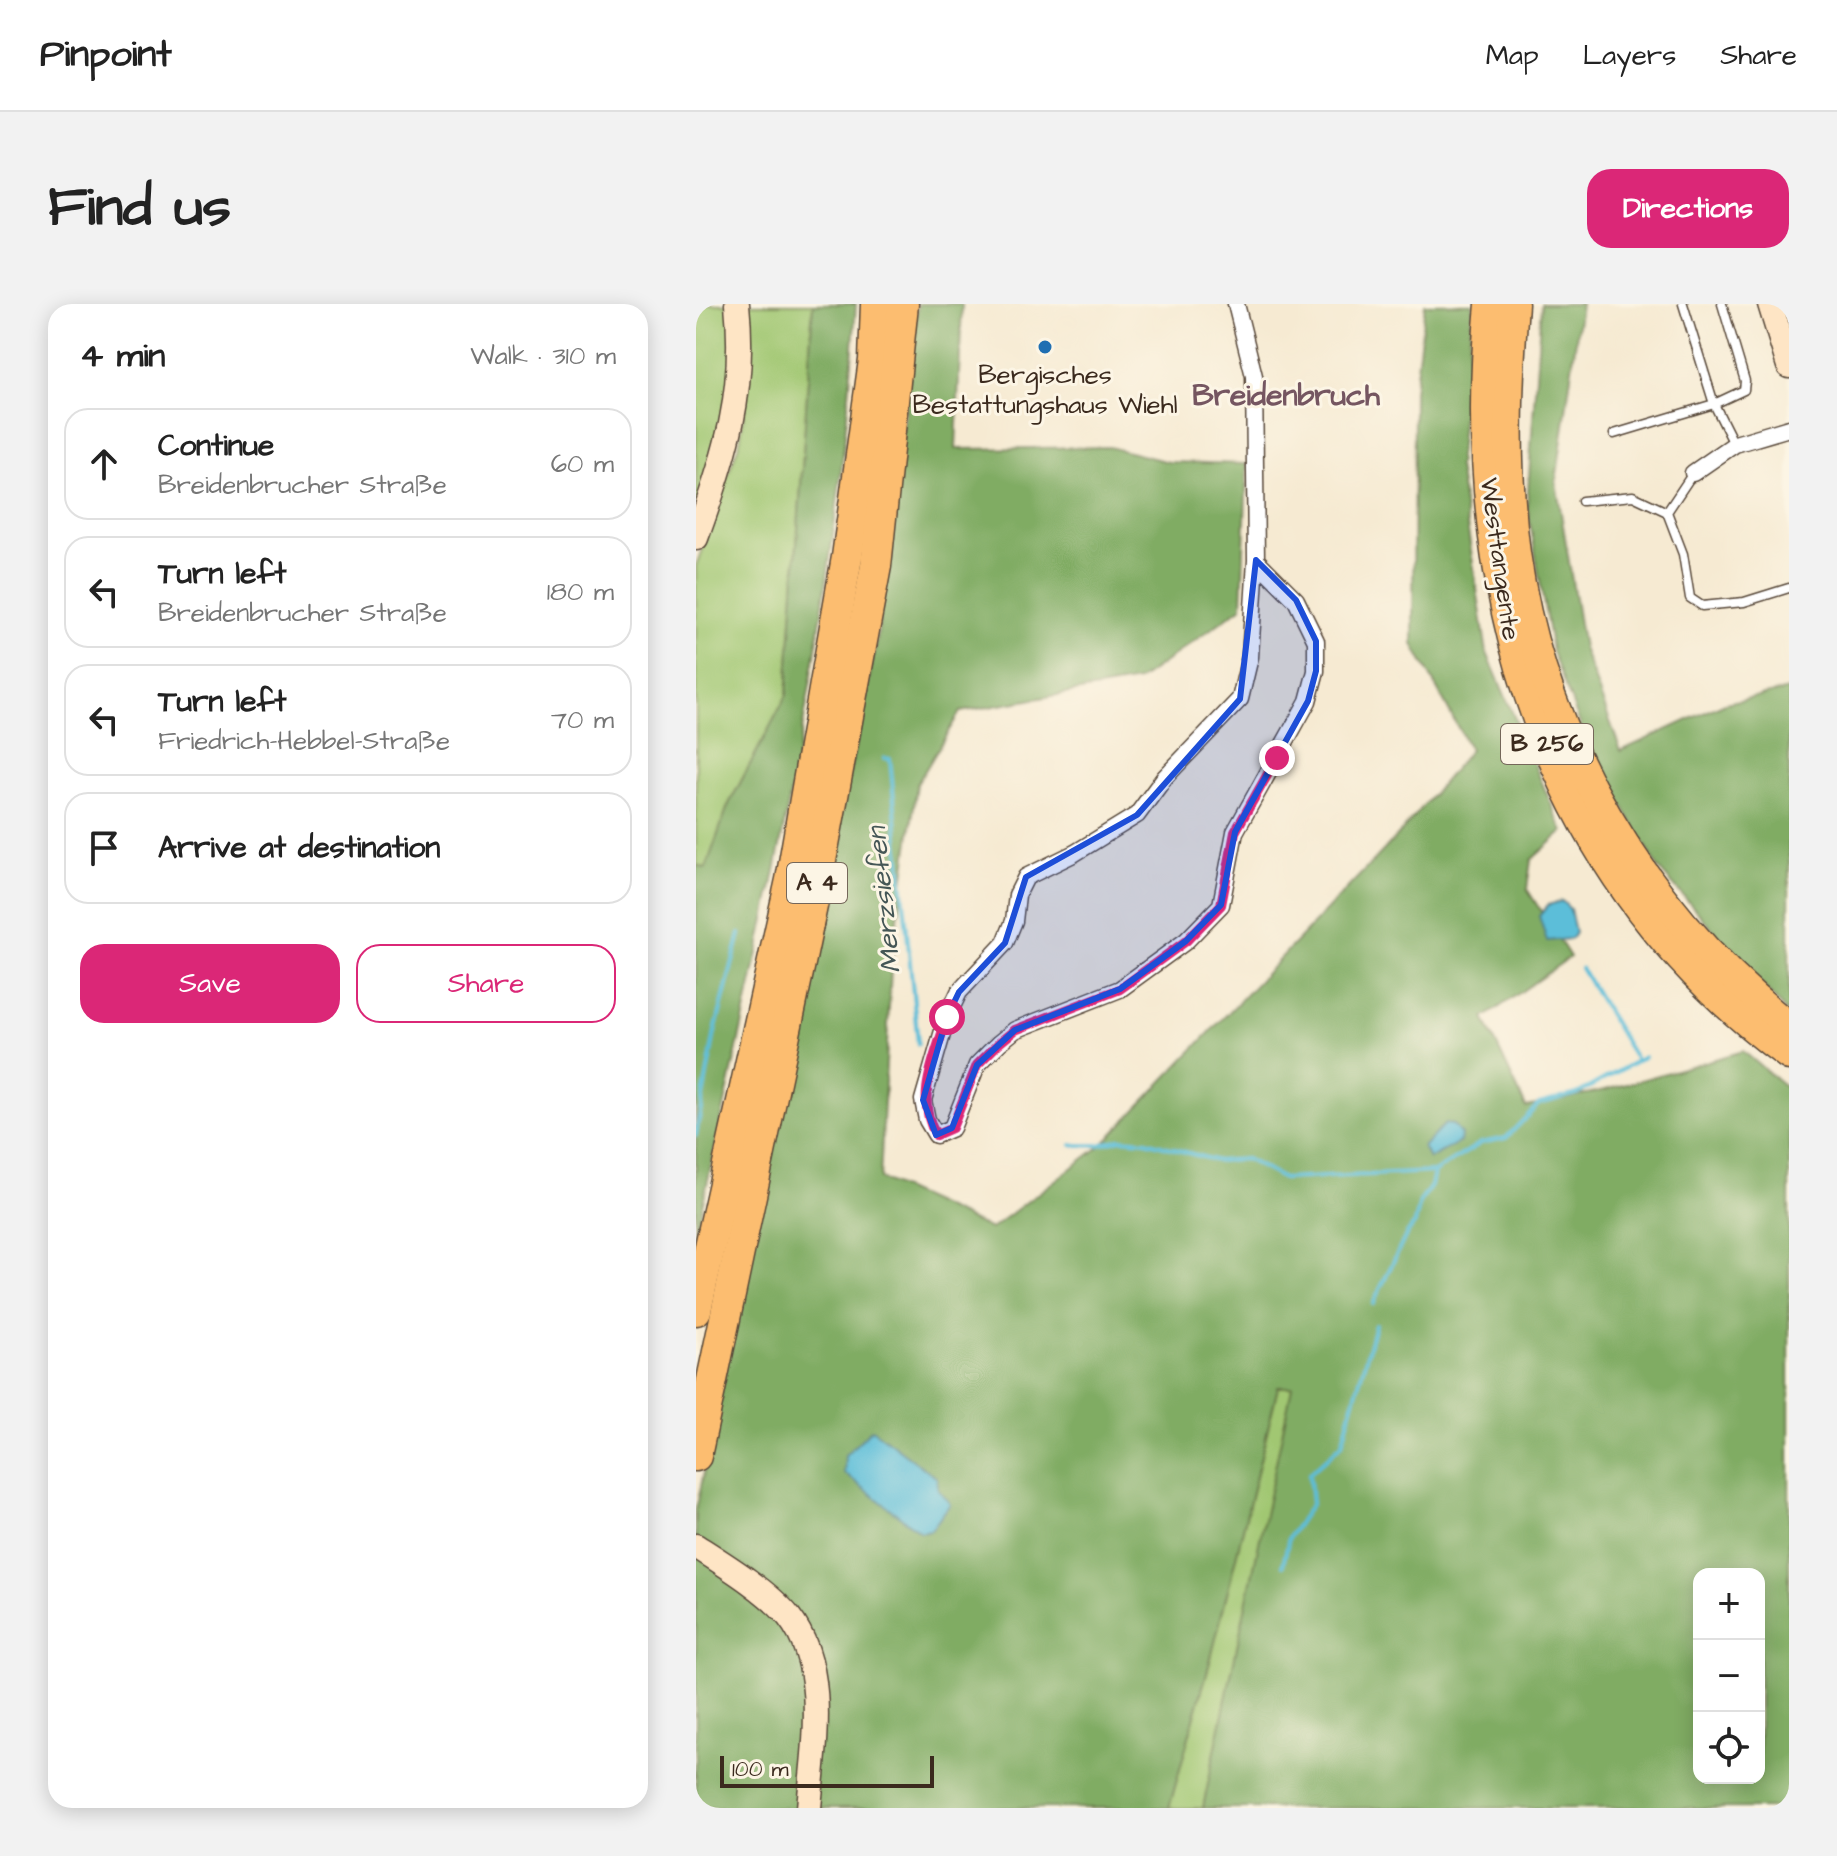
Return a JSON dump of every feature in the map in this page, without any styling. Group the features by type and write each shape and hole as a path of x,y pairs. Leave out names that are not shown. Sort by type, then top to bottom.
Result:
{"highway":[{"name":"A 4","path":"696,1310 791,880 847,557 874,360 876,304"},
{"name":"A 4","path":"696,1456 816,887 876,566 903,304"},
{"name":"Westtangente","path":"1490,304 1485,352 1485,444 1491,535 1502,604 1538,723 1596,843 1650,920 1713,991 1789,1056"},
{"name":"Westtangente","path":"1514,304 1509,455 1516,552 1532,635 1550,694 1580,767 1639,868 1705,950 1789,1026"}],"main road":[{"path":"696,538 730,441 738,399 742,352 737,304"},
{"path":"1770,304 1789,366"},
{"path":"696,1546 729,1567 788,1615 808,1649 815,1684 809,1808"}],"street":[{"path":"1236,304 1254,376 1256,560 1250,657 1240,699 1165,777 1137,815 1075,853 1026,877 1017,895 1014,921 1005,943 959,992 947,1017 923,1100 927,1120 936,1135 952,1128 977,1065 1015,1030 1120,989 1186,941 1221,905 1235,832 1308,701 1316,671 1316,641 1296,600 1256,560"},
{"path":"1693,473 1735,444 1789,428"}],"lane":[{"path":"1683,304 1714,404 1735,444"},
{"path":"1614,434 1738,395 1745,381 1722,304"},
{"path":"1667,512 1693,473"},
{"path":"1582,501 1633,496 1667,512 1683,554 1690,598 1702,606 1744,602 1789,588"}],"highlighted area":[{"path":"1256,560 1296,600 1316,641 1316,671 1308,701 1235,832 1221,905 1186,941 1120,989 1015,1030 977,1065 952,1128 936,1135 923,1100 947,1017 959,992 1005,943 1026,877 1137,815 1240,699"}],"green space":[{"path":"696,304 732,304 737,353 696,518"},
{"path":"744,304 813,304 787,695 728,806 706,869 696,865 696,566 740,441 747,395"},
{"path":"813,304 856,304 833,539 794,772 696,1234 696,865 706,868 728,806 787,695"},
{"path":"918,304 962,304 956,449 1109,447 1169,462 1247,464 1242,607 1138,681 960,712 917,784 891,968 880,1179 991,1229 1103,1144 1403,830 1470,750 1413,644 1414,391 1425,304 1473,304 1458,467 1487,653 1563,832 1531,860 1527,889 1570,957 1484,1018 1526,1107 1609,1089 1743,1051 1789,1090 1789,1808 1203,1808 1292,1387 1278,1387 1211,1658 1169,1808 696,1808 696,1510 877,641"},
{"path":"1541,304 1581,304 1556,482 1583,648 1621,751 1725,703 1789,690 1789,1015 1659,869 1588,744 1552,652 1527,505"},
{"path":"1278,1387 1293,1387 1203,1808 1169,1808 1211,1658"}],"water":[{"path":"1562,901 1570,909 1575,933 1571,939 1547,941 1539,916 1548,905"},
{"path":"1445,1124 1453,1125 1461,1135 1460,1142 1429,1159 1423,1147"},
{"path":"872,1429 937,1478 938,1489 950,1504 931,1530 920,1532 844,1473 845,1455"}],"waterway":[{"name":"Merzsiefen","path":"884,758 890,759 918,1044"},
{"name":"Merzsiefen","path":"696,1135 715,1032 740,934"},
{"path":"1581,968 1636,1060"},
{"name":"Merzsiefen","path":"1072,1145 1099,1145 1120,1139 1146,1141 1217,1161 1246,1159 1283,1179 1434,1172 1481,1143 1506,1138 1539,1104 1577,1094 1644,1057"},
{"path":"1373,1304 1406,1235 1415,1223 1420,1202 1431,1186 1434,1172"},
{"path":"1283,1565 1289,1537 1312,1503 1309,1474 1342,1444 1375,1325"}],"place":[{"name":"Bergisches Bestattungshaus Wiehl","path":"1045,347"}],"district":[{"name":"Breidenbruch","path":"1286,396"}],"route":[{"path":"947,1017 923,1100 927,1120 936,1135 952,1128 977,1065 1015,1030 1120,989 1186,941 1221,905 1235,832 1277,758"}]}
